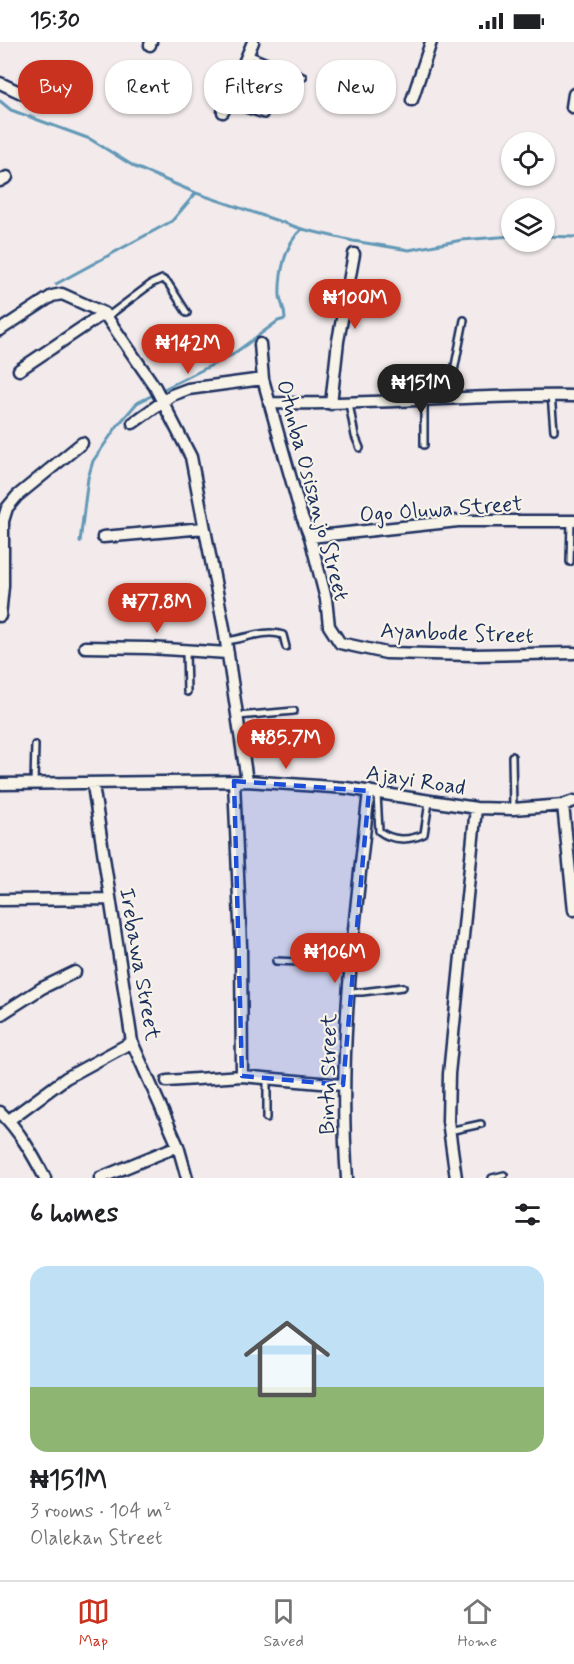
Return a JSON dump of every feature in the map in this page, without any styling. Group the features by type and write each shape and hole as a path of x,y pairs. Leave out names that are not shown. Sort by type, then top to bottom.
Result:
{"street":[{"path":"245,60 253,42"},
{"path":"412,100 431,42"},
{"path":"0,83 18,91"},
{"path":"572,107 574,94"},
{"path":"331,404 338,341 354,254"},
{"path":"0,330 52,296 62,294 106,315 158,395 191,457 226,641 247,782"},
{"path":"20,370 106,315"},
{"name":"Otunba Osisanjo Street","path":"260,344 263,378 269,403 301,514 310,537 326,599 329,626 340,643"},
{"path":"133,423 158,395 172,395 188,389 263,378"},
{"path":"269,403 331,404 486,396 574,396"},
{"path":"0,616 3,586 3,520 7,508 16,496 82,443"},
{"name":"Ogo Oluwa Street","path":"310,537 458,521 572,521"},
{"path":"104,537 204,528"},
{"name":"Ayanbode Street","path":"340,643 386,653 473,655 574,653"},
{"path":"85,646 228,653"},
{"path":"234,782 241,946 242,1076"},
{"name":"Ajayi Road","path":"0,784 247,782 373,792 476,808 513,809 563,805 574,801"},
{"name":"Irebawa Street","path":"93,785 132,1042 178,1146 187,1178"},
{"name":"Bintu Street","path":"347,1178 343,1085 348,992 373,792"},
{"path":"563,805 574,910"},
{"path":"456,1178 449,1131 449,1074 476,808"},
{"path":"0,900 109,899"},
{"path":"0,1015 42,988 75,972"},
{"path":"45,1178 34,1157 4,1116 66,1078 132,1042"},
{"path":"166,1081 242,1076 343,1085"},
{"path":"100,1178 178,1146"}],"lane":[{"path":"248,54 262,60"},
{"path":"259,114 264,115"},
{"path":"106,315 162,279 168,283 187,313"},
{"path":"453,399 454,371 464,320"},
{"path":"551,395 554,430"},
{"path":"424,400 424,445"},
{"path":"350,403 355,436 360,448"},
{"path":"570,562 572,521"},
{"path":"226,641 266,632 279,633 283,635 286,647"},
{"path":"186,651 187,692"},
{"path":"238,716 294,711"},
{"path":"34,784 35,745"},
{"path":"512,756 513,809"},
{"path":"373,792 379,831 387,837 413,839 424,834 429,802"},
{"path":"276,961 350,964"},
{"path":"348,992 404,987"},
{"path":"267,1080 267,1118"},
{"path":"449,1131 481,1124"},
{"path":"492,1178 504,1175"}],"highlighted area":[{"path":"234,781 369,791 343,1085 242,1076"}],"waterway":[{"path":"0,101 11,110 90,139 135,167 196,193 302,229 353,241 409,250 462,240 501,237"},
{"path":"56,284 172,221 196,193"},
{"path":"160,391 232,355 278,321 285,319 280,296 282,269 291,242 302,229"},
{"path":"555,236 574,237"},
{"path":"80,542 88,478 93,461 118,425 137,403 155,394"}]}
